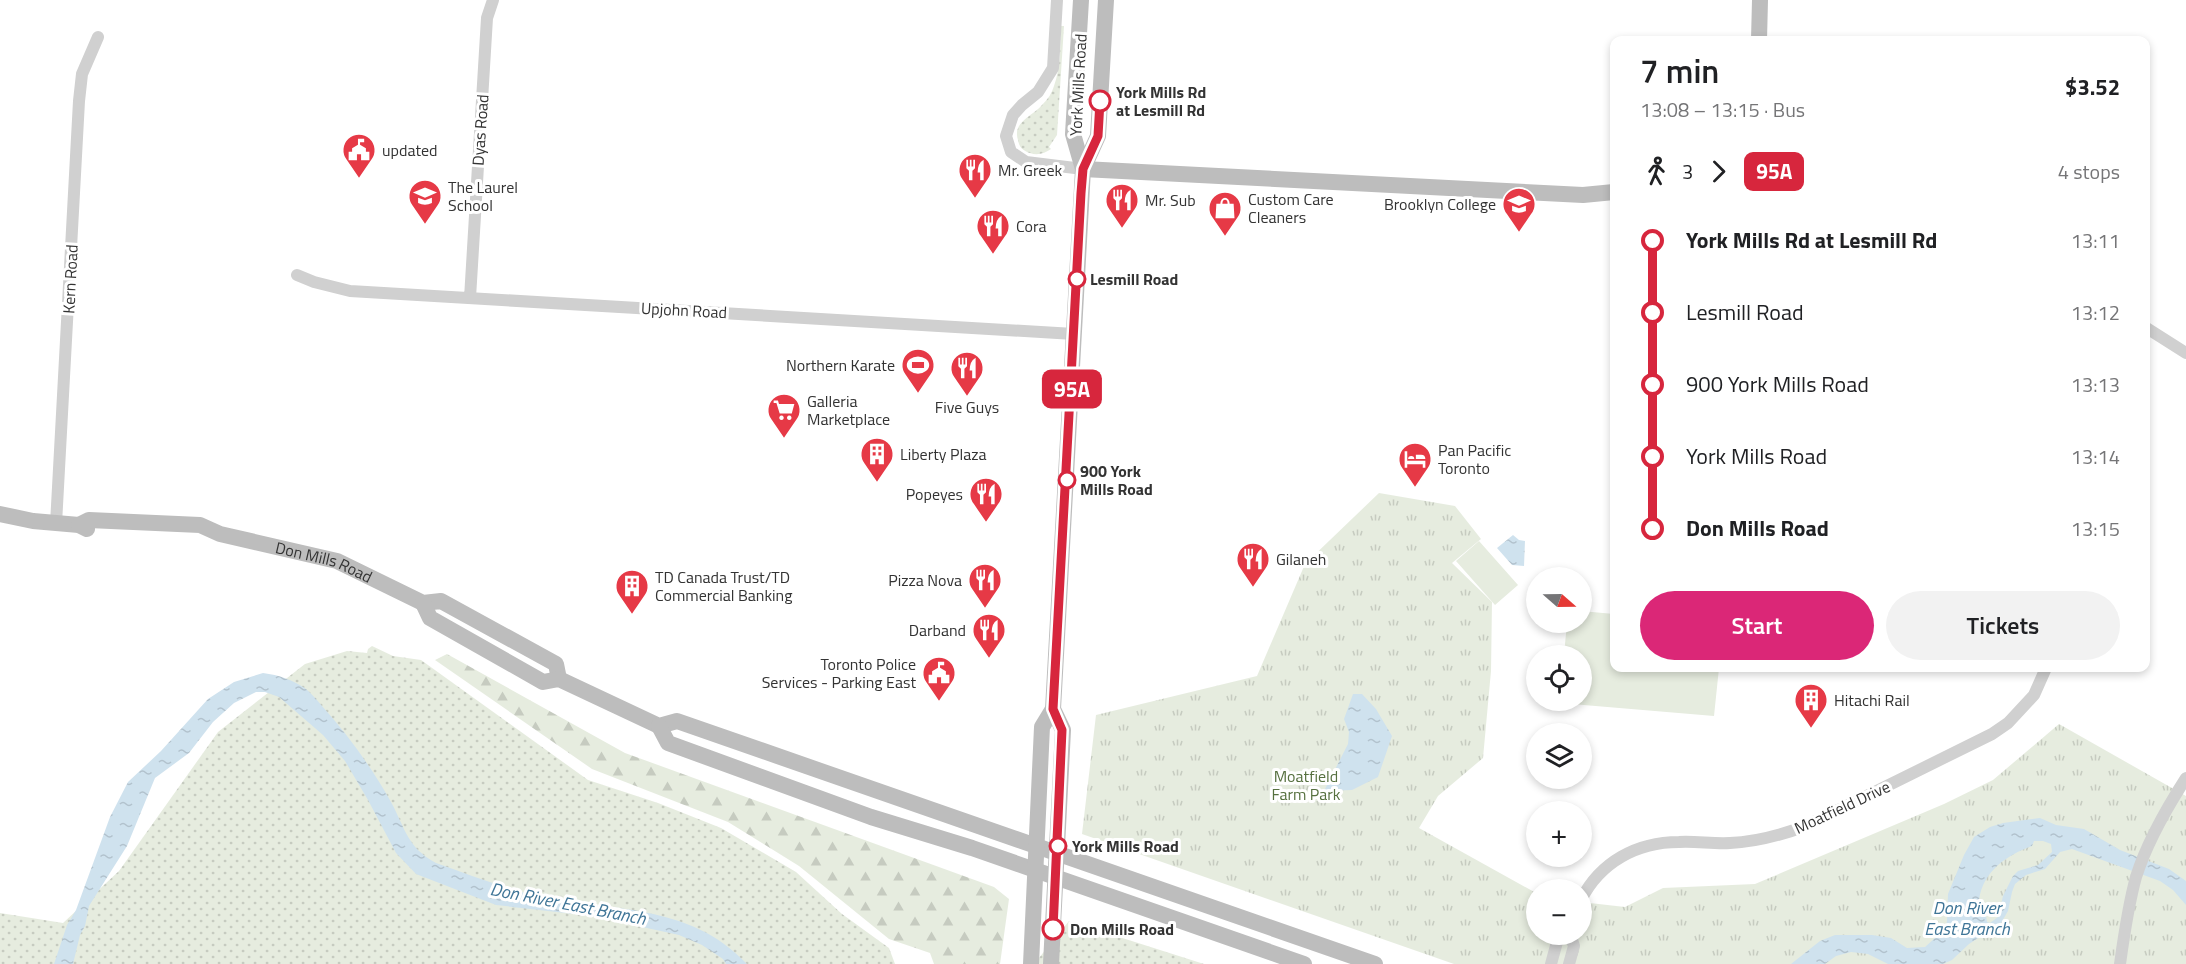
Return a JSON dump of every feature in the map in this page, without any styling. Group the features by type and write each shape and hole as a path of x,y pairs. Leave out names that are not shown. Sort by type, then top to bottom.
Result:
{"main road":[{"name":"York Mills Road","path":"1051,964 1062,730 1053,709 1083,169 1073,134 1082,0"},
{"name":"York Mills Road","path":"1083,169 1098,136 1106,0"},
{"path":"1759,36 1760,0"},
{"path":"1083,169 1584,195 1610,192"},
{"name":"Don Mills Road","path":"4,517 79,525 89,520 200,525 220,534 337,561 423,603 430,618 543,682 559,679 659,726 668,743 872,817 972,848 1304,964"},
{"name":"York Mills Road","path":"1031,964 1042,726 1053,709"},
{"name":"Don Mills Road","path":"659,726 677,721 1375,964"},
{"path":"729,765 737,742"},
{"path":"844,806 855,784"}],"street":[{"name":"Dyas Road","path":"470,298 487,18 493,0"},
{"name":"York Mills Road","path":"1057,0 1053,68 1038,92 1013,115 1006,136 1011,152 1026,162 1083,169"},
{"name":"Kern Road","path":"56,524 79,101 82,74 98,38"},
{"name":"Upjohn Road","path":"297,275 350,291 1074,334"},
{"path":"2150,330 2186,353"},
{"name":"Moatfield Drive","path":"1592,881 1606,867 1632,851 1653,844 1754,841 1782,835 1806,826 1982,739 2008,723 2034,695 2044,672"},
{"path":"2120,964 2128,908 2144,856 2161,820 2186,778"},
{"path":"1551,964 1556,945"},
{"path":"1569,964 1574,945"}],"green space":[{"path":"1061,26 1064,26 1057,135 1049,147 1051,149 1041,154 1033,154 1020,147 1018,128 1050,96 1059,64"},
{"name":"Moatfield Farm Park","path":"1379,493 1455,506 1481,539 1452,563 1492,602 1491,671 1483,758 1438,796 1419,828 1526,887 1526,945 1592,945 1592,903 1625,907 1663,888 1755,884 1944,804 1993,780 2059,724 2186,796 2186,964 1454,964 1082,834 1096,715 1257,676 1305,564"},
{"path":"1479,541 1518,585 1495,605 1456,561"},
{"path":"1592,612 1610,614 1610,672 1719,672 1714,716 1592,706 1592,645 1565,645 1566,633 1592,633"},
{"path":"372,646 393,656 421,660 588,780 658,803 721,828 796,872 842,914 889,948 895,964 0,964 0,913 63,923 119,871 218,732 305,664 347,651 367,653"},
{"path":"447,654 625,753 994,887 1009,899 1000,964 934,964 930,953 889,939 799,866 728,822 592,769 435,660"},
{"path":"1069,921 1204,964 1034,964"}],"water":[{"path":"1513,535 1525,541 1524,566 1512,565 1497,548"},
{"name":"Don River East Branch","path":"263,673 291,681 306,689 314,697 368,764 413,844 426,857 436,863 533,895 674,919 700,929 724,944 747,964 726,964 723,959 702,945 679,935 592,916 496,905 416,874 396,853 345,761 323,735 279,697 265,692 256,692 234,703 213,722 189,753 155,778 127,846 89,906 73,964 54,964 110,817 128,782 161,751 208,699 234,682"},
{"path":"1353,694 1362,694 1376,709 1392,736 1378,777 1352,790 1324,791 1348,744 1349,732 1344,719"},
{"name":"Don River East Branch","path":"2040,818 2056,825 2084,829 2120,850 2169,869 2186,881 2186,905 2173,890 2160,881 2072,849 2060,852 2045,869 2026,875 2015,884 2008,911 2001,923 1969,944 1952,960 1943,964 1888,964 1868,954 1851,952 1836,956 1825,964 1791,964 1820,941 1835,935 1872,935 1891,938 1907,948 1925,947 1945,929 1948,894 1974,837 1990,827","holes":["2034,841 2051,844 2052,852 2038,865 2018,871 2013,876 2003,896 1998,917 1990,923 1987,922 1985,908 1979,900 1985,881 2005,859 2032,846"]}],"bus line":[{"name":"95A","path":"1053,929 1062,730 1053,709 1081,193 1083,169 1098,136 1100,101"}],"place":[{"name":"York Mills Rd at Lesmill Rd","path":"1100,101"},
{"name":"updated","path":"359,179"},
{"name":"Mr. Greek","path":"975,199"},
{"name":"The Laurel School","path":"425,225"},
{"name":"Mr. Sub","path":"1122,229"},
{"name":"Brooklyn College","path":"1519,233"},
{"name":"Custom Care Cleaners","path":"1225,237"},
{"name":"Cora","path":"993,255"},
{"name":"Lesmill Road","path":"1077,279"},
{"name":"Northern Karate","path":"918,394"},
{"name":"Five Guys","path":"967,397"},
{"name":"Galleria Marketplace","path":"784,439"},
{"name":"900 York Mills Road","path":"1067,480"},
{"name":"Liberty Plaza","path":"877,483"},
{"name":"Pan Pacific Toronto","path":"1415,488"},
{"name":"Popeyes","path":"986,523"},
{"name":"Gilaneh","path":"1253,588"},
{"name":"Pizza Nova","path":"985,609"},
{"name":"TD Canada Trust/TD Commercial Banking","path":"632,615"},
{"name":"Darband","path":"989,659"},
{"name":"Toronto Police Services - Parking East","path":"939,702"},
{"name":"Hitachi Rail","path":"1811,729"},
{"name":"York Mills Road","path":"1058,846"},
{"name":"Don Mills Road","path":"1053,929"}]}
